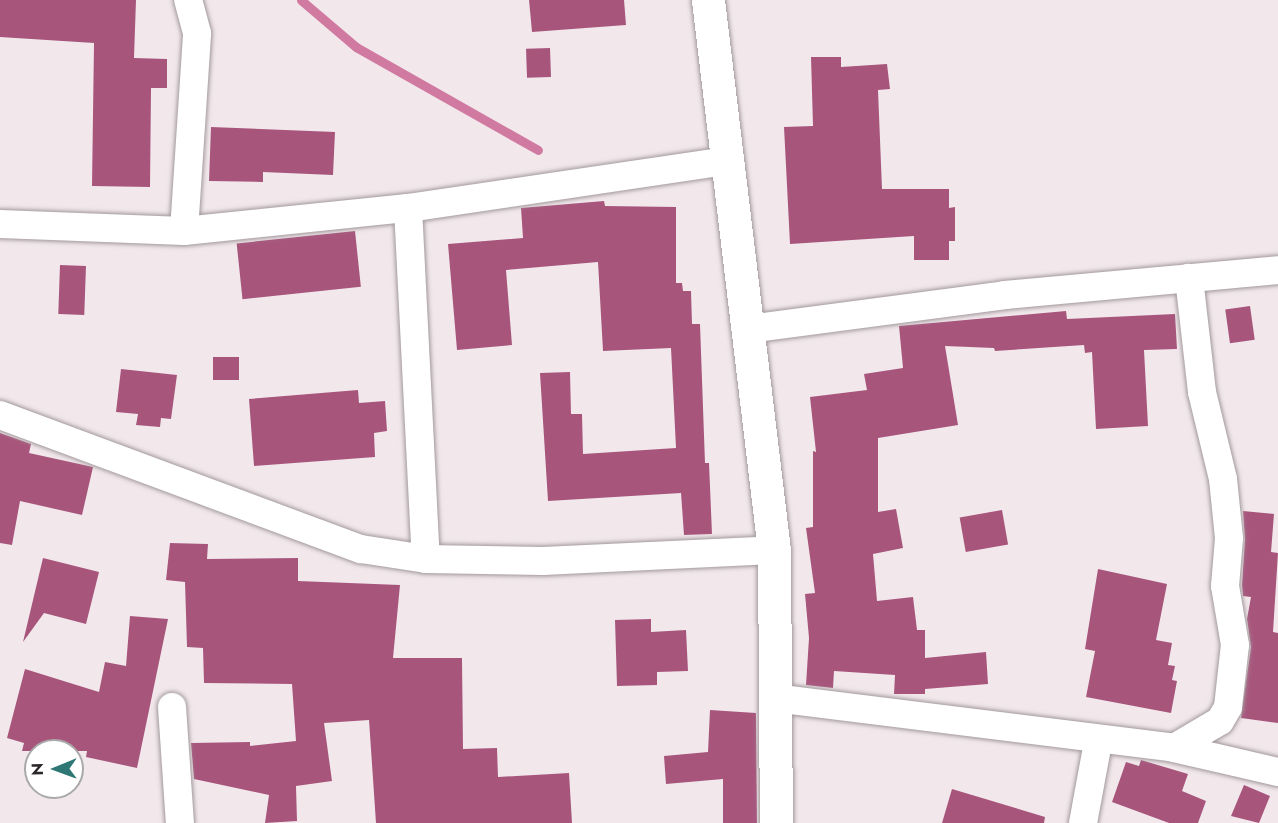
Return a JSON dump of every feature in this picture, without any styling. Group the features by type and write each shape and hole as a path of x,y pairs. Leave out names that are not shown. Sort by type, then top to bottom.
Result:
{"street":[{"path":"184,231 197,33 188,0"},
{"path":"708,0 774,550 776,823"},
{"path":"0,224 184,231 408,208 728,161"},
{"path":"408,208 426,559"},
{"path":"748,329 1005,295 1278,270"},
{"path":"1174,748 1220,721 1228,706 1235,645 1225,586 1229,538 1223,479 1202,392 1188,278"},
{"path":"0,415 361,549 426,559 543,561 774,550"},
{"path":"775,698 1098,742 1174,748 1278,772"},
{"path":"172,707 180,823"},
{"path":"1083,823 1098,742"}],"building":[{"path":"0,0 136,0 134,58 167,59 167,88 151,88 150,187 92,186 94,43 0,37"},
{"path":"529,0 624,0 626,25 532,32"},
{"path":"550,48 551,77 527,78 526,49"},
{"path":"811,57 841,57 841,67 887,64 890,89 878,90 882,189 949,189 949,208 955,207 955,241 949,241 949,260 914,260 914,236 790,244 784,127 813,126"},
{"path":"211,127 335,132 333,175 263,172 263,182 209,181"},
{"path":"604,201 605,206 676,207 676,283 682,283 683,291 691,291 692,324 700,324 705,463 709,463 712,534 684,535 681,493 548,501 540,373 570,372 571,414 582,414 583,454 676,448 671,348 603,351 598,262 506,270 512,345 457,350 448,244 523,238 521,208"},
{"path":"355,231 361,287 243,299 237,243"},
{"path":"60,265 86,266 84,315 58,314"},
{"path":"1250,306 1255,340 1230,343 1225,309"},
{"path":"1066,311 1067,319 1175,314 1177,349 1144,350 1148,426 1096,429 1092,352 1085,353 1084,345 995,351 994,348 945,346 958,425 878,438 878,512 896,509 903,548 873,554 877,601 913,597 917,630 925,630 925,658 986,652 988,684 925,689 925,694 894,694 895,675 834,671 833,688 806,685 809,638 805,594 815,593 806,528 813,527 813,451 816,452 810,397 867,390 864,374 903,368 899,326"},
{"path":"213,357 239,357 239,380 213,380"},
{"path":"121,369 177,375 171,419 161,418 160,427 136,425 138,414 116,412"},
{"path":"358,390 359,403 385,401 387,431 374,433 375,457 254,466 249,399"},
{"path":"0,433 31,444 29,453 93,467 82,515 20,501 12,545 0,543"},
{"path":"1002,510 1008,544 966,552 960,517"},
{"path":"1243,511 1274,514 1271,552 1278,553 1273,632 1278,633 1278,723 1241,718 1251,647 1247,619 1251,597 1243,596 1242,585 1245,539"},
{"path":"170,543 208,544 207,559 298,558 298,581 400,585 393,658 462,658 463,749 497,748 498,777 569,773 572,823 376,823 369,720 324,723 332,781 296,786 297,821 265,823 269,795 194,779 191,743 250,742 250,746 296,741 292,684 204,683 203,648 187,647 185,582 166,580"},
{"path":"43,558 99,572 86,624 44,613 23,642"},
{"path":"1098,569 1167,584 1156,640 1172,643 1168,665 1175,666 1172,680 1177,681 1171,713 1086,697 1095,651 1085,649"},
{"path":"130,616 168,619 137,768 86,757 84,739 24,739 24,743 7,738 25,669 99,692 105,662 126,666"},
{"path":"651,619 651,632 686,630 688,671 657,672 657,685 617,686 615,620"},
{"path":"710,710 756,713 757,823 723,823 723,779 666,784 664,756 708,752"},
{"path":"1141,760 1188,774 1182,791 1206,801 1198,823 1169,823 1112,802 1126,762 1139,766"},
{"path":"1244,785 1270,796 1259,823 1231,816"},
{"path":"952,789 1045,817 1044,823 942,823"}],"waterway":[{"path":"301,0 356,47 538,150"}]}
